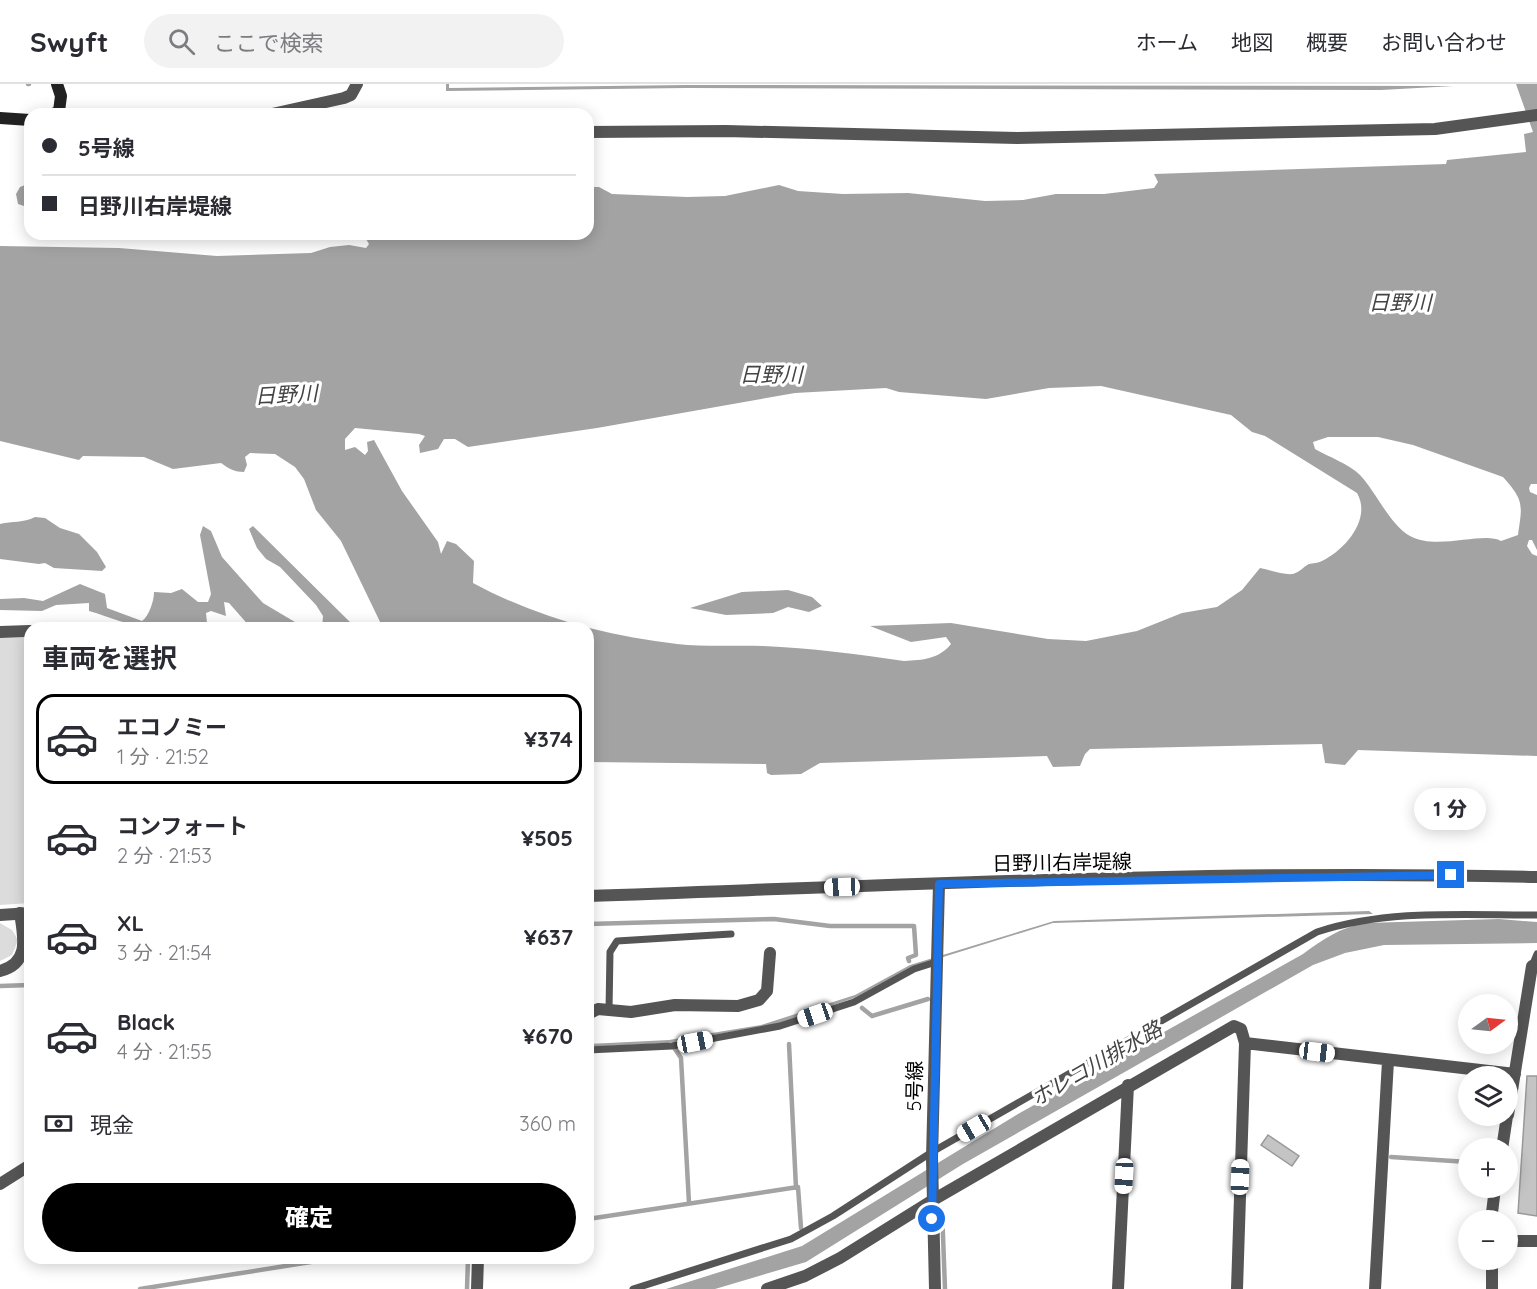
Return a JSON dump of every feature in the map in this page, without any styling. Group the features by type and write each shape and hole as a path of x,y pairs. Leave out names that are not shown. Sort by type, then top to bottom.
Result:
{"main road":[{"path":"57,84 61,96 60,108"},
{"path":"0,118 24,120"}],"street":[{"path":"299,108 345,98 351,95 357,84"},
{"path":"594,132 738,132 1017,138 1435,129 1537,115"},
{"path":"0,632 24,631"},
{"name":"日野川右岸堤線","path":"594,896 939,884 1408,874 1537,877"},
{"name":"5号線","path":"935,1289 932,1155 939,884"},
{"path":"0,915 24,913"},
{"path":"0,972 10,969 20,961 24,949"},
{"path":"594,1011 598,1009 631,1012 675,1005 738,1006 759,1000 767,991 770,953"},
{"path":"1516,1066 1535,960"},
{"path":"767,1289 806,1276 840,1258 933,1195 1234,1026 1241,1029 1245,1043 1237,1289"},
{"path":"1245,1043 1458,1068"},
{"path":"1375,1289 1388,1061"},
{"path":"1118,1289 1128,1085"},
{"path":"0,1184 24,1169"},
{"path":"1518,1241 1537,1241"},
{"path":"477,1289 478,1264"},
{"path":"1492,1270 1492,1289"}],"lane":[{"path":"633,1289 791,1239 1317,932 1351,921 1396,916 1537,915"},
{"path":"609,1010 609,952 617,941 731,934"},
{"path":"594,1050 672,1046 780,1026 854,1002 914,969 936,962"}],"shaded area":[{"path":"0,638 24,638 24,903 0,905"},
{"path":"0,923 12,930 18,940 12,955 0,961"}],"water":[{"path":"446,84 449,84 449,88 686,85 1454,86 1381,90 686,88 446,91"},
{"name":"日野川","path":"1516,84 1537,84 1537,484 1531,484 1529,488 1530,492 1537,495 1537,550 1532,540 1529,540 1527,546 1532,554 1537,556 1537,756 1358,750 1345,765 1325,763 1322,744 1090,749 1080,766 1053,767 1047,756 820,763 801,774 771,775 767,773 766,764 594,762 594,629 688,645 781,647 904,661 936,656 951,644 946,637 911,642 870,626 951,623 1048,639 1086,641 1137,631 1182,613 1217,607 1242,590 1260,568 1293,574 1309,564 1320,562 1331,556 1354,533 1361,513 1361,503 1357,493 1265,436 1252,432 1231,415 1101,386 1049,388 986,399 899,392 886,388 795,393 597,428 468,447 455,439 444,439 438,449 420,453 419,445 425,436 419,434 355,428 345,439 345,450 355,447 365,455 368,451 367,442 374,440 402,491 438,542 441,554 447,541 456,544 474,561 473,583 521,606 569,622 380,622 341,541 316,510 304,479 295,467 275,454 250,453 245,457 247,465 244,472 232,470 221,463 173,469 144,457 83,456 79,460 0,441 0,246 119,248 217,256 311,253 330,247 349,245 366,248 369,244 367,240 594,240 594,187 599,187 612,194 687,197 725,196 779,185 798,191 843,194 908,193 985,201 1023,200 1056,194 1104,194 1154,188 1158,182 1154,174 1446,164 1447,160 1526,152 1524,134 1533,132","holes":["1328,437 1378,437 1413,445 1503,477 1515,492 1520,504 1518,535 1501,541 1483,538 1446,542 1433,542 1410,536 1396,524 1360,475 1345,464 1315,449 1313,442"]},
{"path":"24,185 24,206 18,204 16,194 20,187"},
{"path":"35,517 45,518 60,528 79,534 97,552 106,567 102,571 54,568 45,563 0,559 0,524"},
{"path":"203,526 211,531 222,557 263,603 295,622 246,622 229,603 224,602 226,616 211,611 206,613 207,622 124,622 89,611 89,603 56,605 42,611 0,610 0,599 24,598 43,601 80,584 105,594 107,608 142,621 151,608 154,592 171,593 182,589 198,602 208,602 211,594 200,535"},
{"path":"253,526 350,622 322,622 323,616 316,605 280,567 266,559 257,548 249,529"},
{"path":"788,590 812,597 822,606 809,612 788,607 773,613 726,615 690,608 742,592"},
{"path":"1369,911 1373,914 1053,923 911,967 854,998 781,1023 668,1043 594,1047 594,1044 669,1040 761,1025 855,995 910,965 1054,921"},
{"path":"1499,919 1537,922 1537,943 1384,945 1345,953 1313,965 963,1164 806,1262 715,1289 666,1289 802,1246 1018,1114 1340,931 1366,923"}],"building":[{"path":"1527,1076 1537,1076 1537,1216 1518,1213"},
{"path":"1268,1135 1299,1156 1292,1166 1261,1145"}],"waterway":[{"path":"594,924 774,919 830,926 914,926 916,955 908,958 909,961"},
{"path":"0,986 24,985"},
{"path":"862,1008 872,1016 928,999"},
{"path":"789,1044 796,1188"},
{"path":"675,1049 681,1058 689,1203"},
{"path":"1391,1157 1458,1161"},
{"path":"594,1218 798,1187 801,1228"},
{"path":"942,1209 945,1289"},
{"path":"140,1289 298,1264"},
{"path":"467,1289 468,1264"}],"route":[{"path":"932,1219 939,884 1451,875"}],"water label":[{"name":"ホレコ川排水路","path":"1096,1063"}]}
